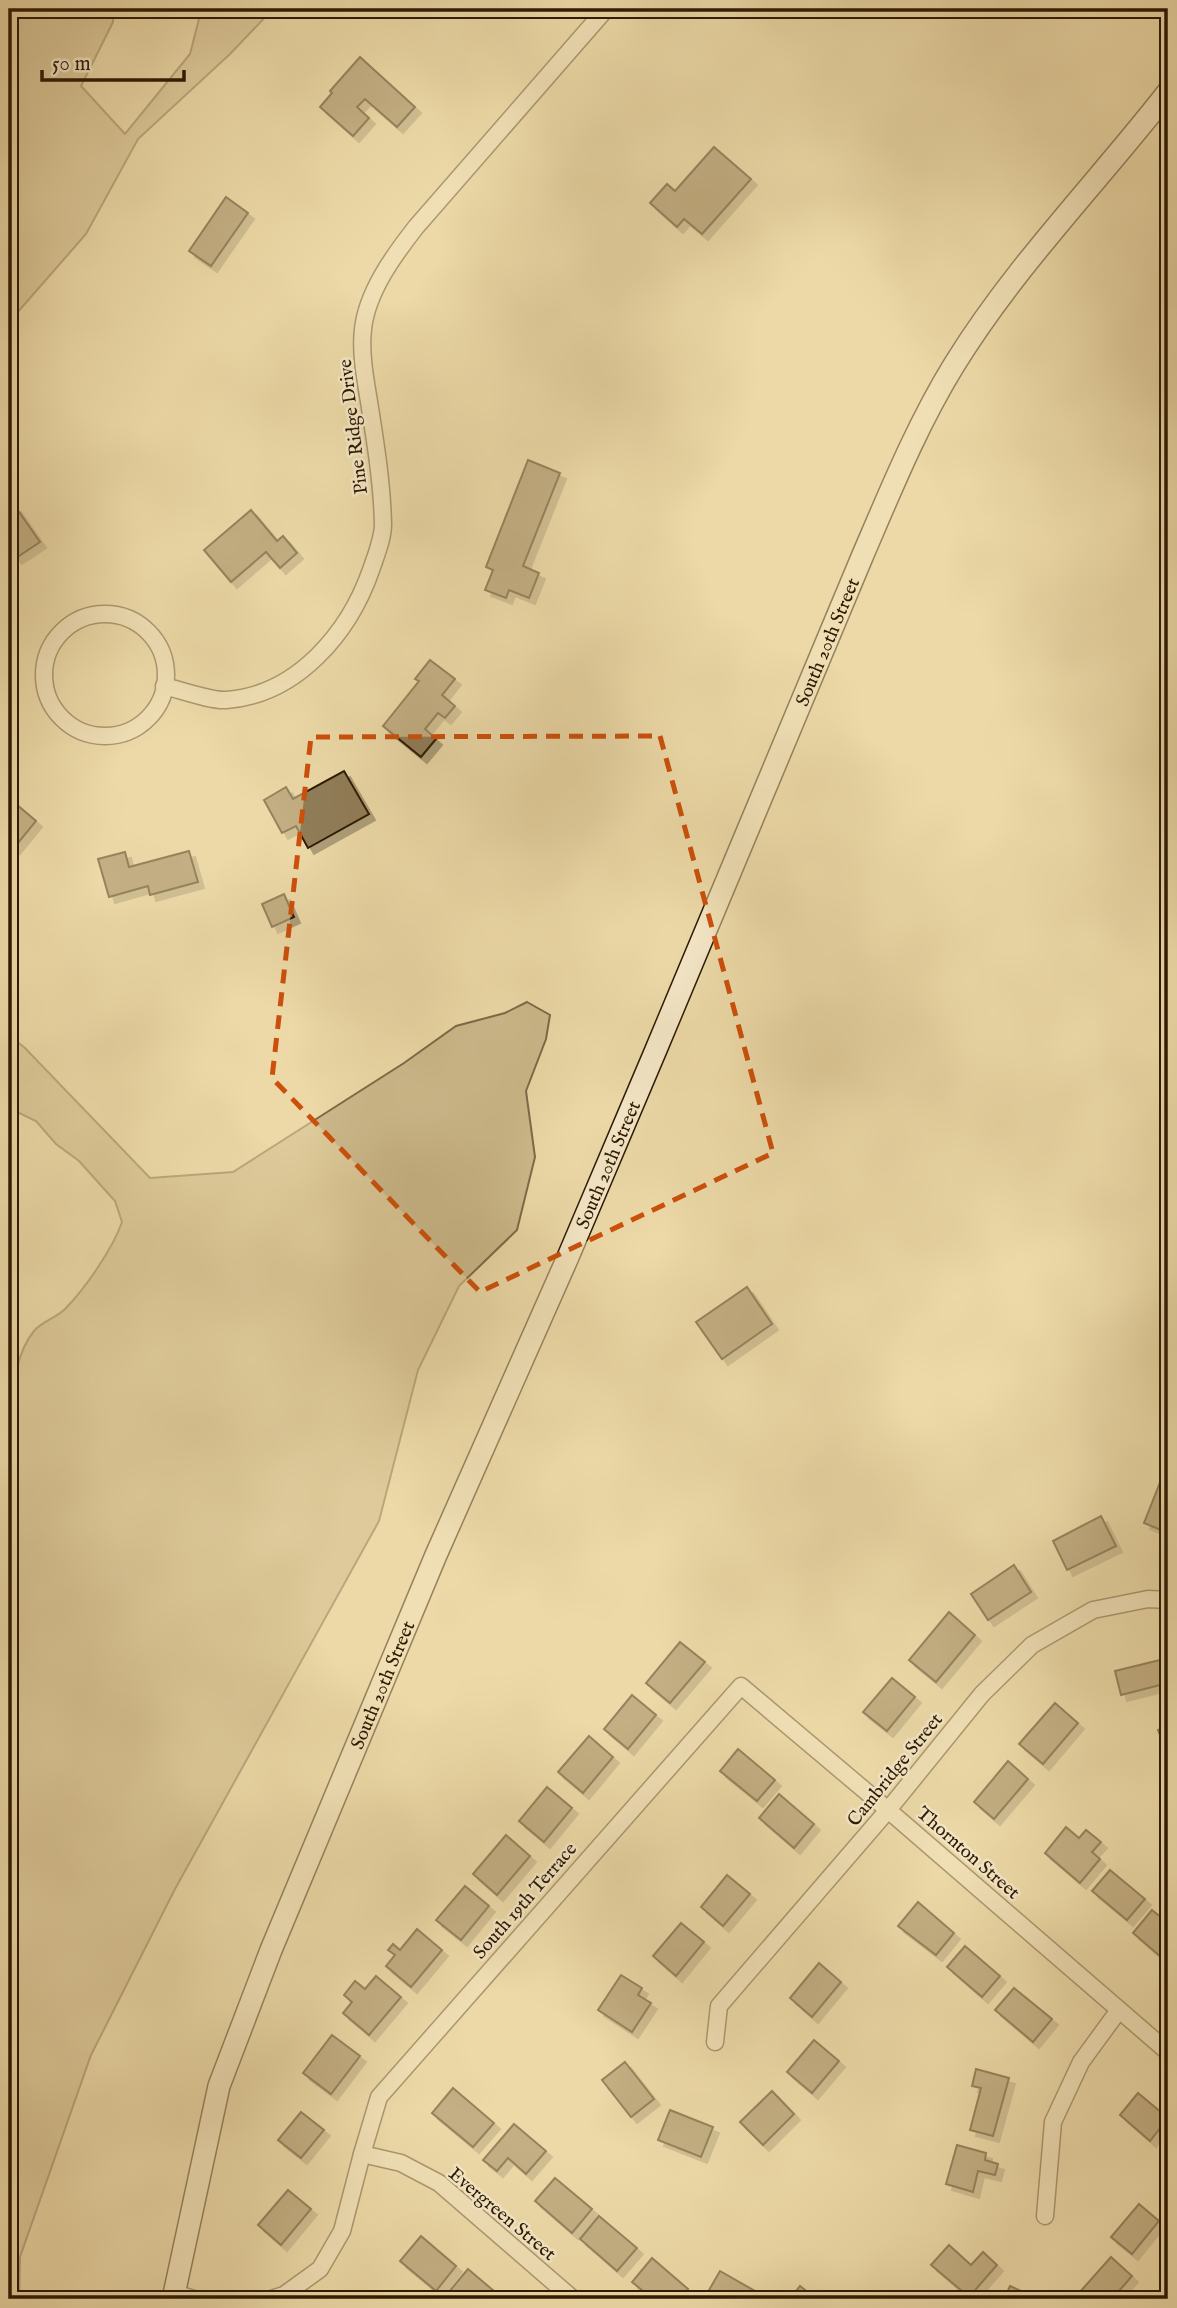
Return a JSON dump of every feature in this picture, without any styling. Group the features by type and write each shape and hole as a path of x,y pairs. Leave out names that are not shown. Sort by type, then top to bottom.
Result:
{"main road":[{"name":"South 20th Street","path":"180,2297 219,2086 271,1950 436,1555 568,1257 912,443 954,365 1032,254 1168,92"}],"street":[{"name":"Pine Ridge Drive","path":"164,687 225,700 270,690 301,671 331,643 353,612 377,554 383,527 380,476 364,361 363,328 377,285 394,254 416,227 606,9"},
{"path":"96,615 114,615 131,620 146,630 157,644 164,660 164,687 153,712 140,725 114,735 86,733 69,725 56,711 47,695 44,677 46,659 59,636 79,620 96,615"},
{"name":"Cambridge Street","path":"715,2042 719,2006 888,1810 982,1694 1032,1645 1093,1610 1148,1599 1168,1600"},
{"name":"Thornton Street","path":"741,1686 1168,2052"},
{"name":"South 19th Terrace","path":"271,2299 284,2295 320,2269 342,2231 379,2097 741,1686"},
{"path":"1045,2216 1053,2122 1081,2062 1119,2010"},
{"name":"Evergreen Street","path":"362,2154 401,2163 439,2183 570,2298"}],"highlighted area":[{"path":"660,736 773,1153 480,1292 272,1078 311,737"}],"shaded area":[{"path":"9,9 113,9 113,22 81,86 125,134 190,54 199,19 208,9 273,9 230,54 138,139 86,234 9,322"},
{"path":"527,1002 550,1015 546,1039 526,1091 535,1157 517,1230 459,1286 418,1370 379,1521 175,1889 91,2055 20,2257 19,2299 9,2299 9,1412 12,1410 17,1369 28,1340 37,1328 65,1309 81,1291 98,1268 122,1222 115,1201 79,1161 56,1144 36,1121 9,1108 9,1036 24,1047 150,1178 233,1172 404,1063 456,1026 505,1013"}],"building":[{"path":"360,57 415,107 397,127 365,99 357,107 369,118 353,136 320,107 332,93 330,91"},
{"path":"714,147 751,179 702,234 684,219 677,227 650,203 667,184 675,191"},
{"path":"226,197 248,213 211,266 189,251"},
{"path":"528,460 560,473 523,566 539,573 529,598 509,590 506,598 485,590 493,570 486,567"},
{"path":"15,506 40,542 16,558 9,550 9,511"},
{"path":"251,510 277,541 283,536 297,553 280,568 266,552 231,582 204,550"},
{"path":"430,660 455,679 442,695 455,706 445,718 438,713 425,729 436,739 421,757 383,726 419,681 415,679"},
{"path":"344,771 369,814 308,848 296,826 282,833 264,800 286,787 293,799"},
{"path":"9,798 36,821 14,848 9,843"},
{"path":"189,851 198,882 150,895 148,886 109,897 98,859 125,852 129,867"},
{"path":"284,894 294,917 272,927 262,904"},
{"path":"747,1287 772,1324 722,1359 696,1322"},
{"path":"1161,1480 1168,1483 1168,1533 1144,1523"},
{"path":"1101,1516 1116,1546 1067,1570 1053,1541"},
{"path":"1014,1565 1031,1592 988,1620 971,1594"},
{"path":"949,1612 975,1635 936,1682 909,1660"},
{"path":"680,1642 705,1662 670,1703 646,1683"},
{"path":"1164,1659 1168,1683 1121,1695 1115,1671"},
{"path":"892,1678 915,1697 887,1731 863,1712"},
{"path":"632,1695 656,1715 628,1749 604,1729"},
{"path":"1055,1703 1078,1723 1043,1764 1019,1744"},
{"path":"1168,1725 1168,1755 1158,1730"},
{"path":"589,1736 613,1757 583,1793 558,1772"},
{"path":"738,1749 775,1780 757,1801 720,1771"},
{"path":"1008,1761 1028,1779 994,1819 974,1802"},
{"path":"547,1787 572,1808 544,1842 519,1821"},
{"path":"779,1794 814,1824 794,1848 759,1818"},
{"path":"1066,1827 1079,1838 1086,1830 1101,1842 1092,1852 1100,1859 1080,1883 1045,1853"},
{"path":"506,1835 530,1856 497,1895 473,1874"},
{"path":"1110,1870 1145,1899 1127,1920 1092,1891"},
{"path":"727,1875 750,1894 723,1926 701,1907"},
{"path":"465,1886 489,1906 461,1940 436,1920"},
{"path":"918,1902 954,1933 936,1955 898,1926"},
{"path":"1152,1910 1168,1923 1168,1963 1133,1933"},
{"path":"681,1923 704,1942 676,1976 653,1956"},
{"path":"417,1929 442,1950 411,1987 386,1966 395,1955 388,1950 393,1944 400,1950"},
{"path":"965,1946 1000,1976 982,1997 947,1967"},
{"path":"819,1963 841,1982 812,2017 790,1998"},
{"path":"621,1975 642,1988 638,1995 651,2003 632,2032 598,2010"},
{"path":"376,1976 401,1997 369,2035 343,2013 352,2002 344,1995 355,1981 365,1989"},
{"path":"1014,1988 1052,2019 1033,2042 995,2010"},
{"path":"332,2035 360,2056 331,2094 303,2073"},
{"path":"814,2040 839,2061 812,2093 787,2072"},
{"path":"625,2062 654,2099 631,2117 602,2080"},
{"path":"976,2069 1009,2078 993,2136 970,2130 981,2088 972,2086"},
{"path":"453,2088 494,2123 473,2147 432,2113"},
{"path":"772,2091 794,2114 763,2145 740,2122"},
{"path":"1138,2093 1168,2118 1150,2141 1120,2115"},
{"path":"670,2110 713,2127 701,2157 658,2140"},
{"path":"301,2112 324,2130 301,2158 278,2140"},
{"path":"514,2124 546,2151 526,2174 508,2158 497,2171 483,2160"},
{"path":"957,2145 986,2153 985,2160 998,2164 995,2175 978,2171 973,2192 946,2184"},
{"path":"555,2178 592,2209 572,2233 535,2201"},
{"path":"288,2190 311,2209 281,2245 258,2225"},
{"path":"1139,2204 1159,2221 1132,2254 1111,2237"},
{"path":"599,2216 637,2248 617,2271 580,2239"},
{"path":"421,2236 456,2266 436,2291 400,2261"},
{"path":"949,2245 971,2265 983,2252 997,2265 969,2297 931,2265"},
{"path":"1111,2257 1132,2276 1112,2299 1086,2299 1079,2293"},
{"path":"652,2258 688,2289 680,2299 653,2299 632,2282"},
{"path":"468,2269 501,2297 500,2299 443,2299"},
{"path":"720,2271 762,2295 760,2299 705,2297"},
{"path":"800,2286 817,2299 790,2299"},
{"path":"1010,2286 1038,2299 1004,2299"}]}
